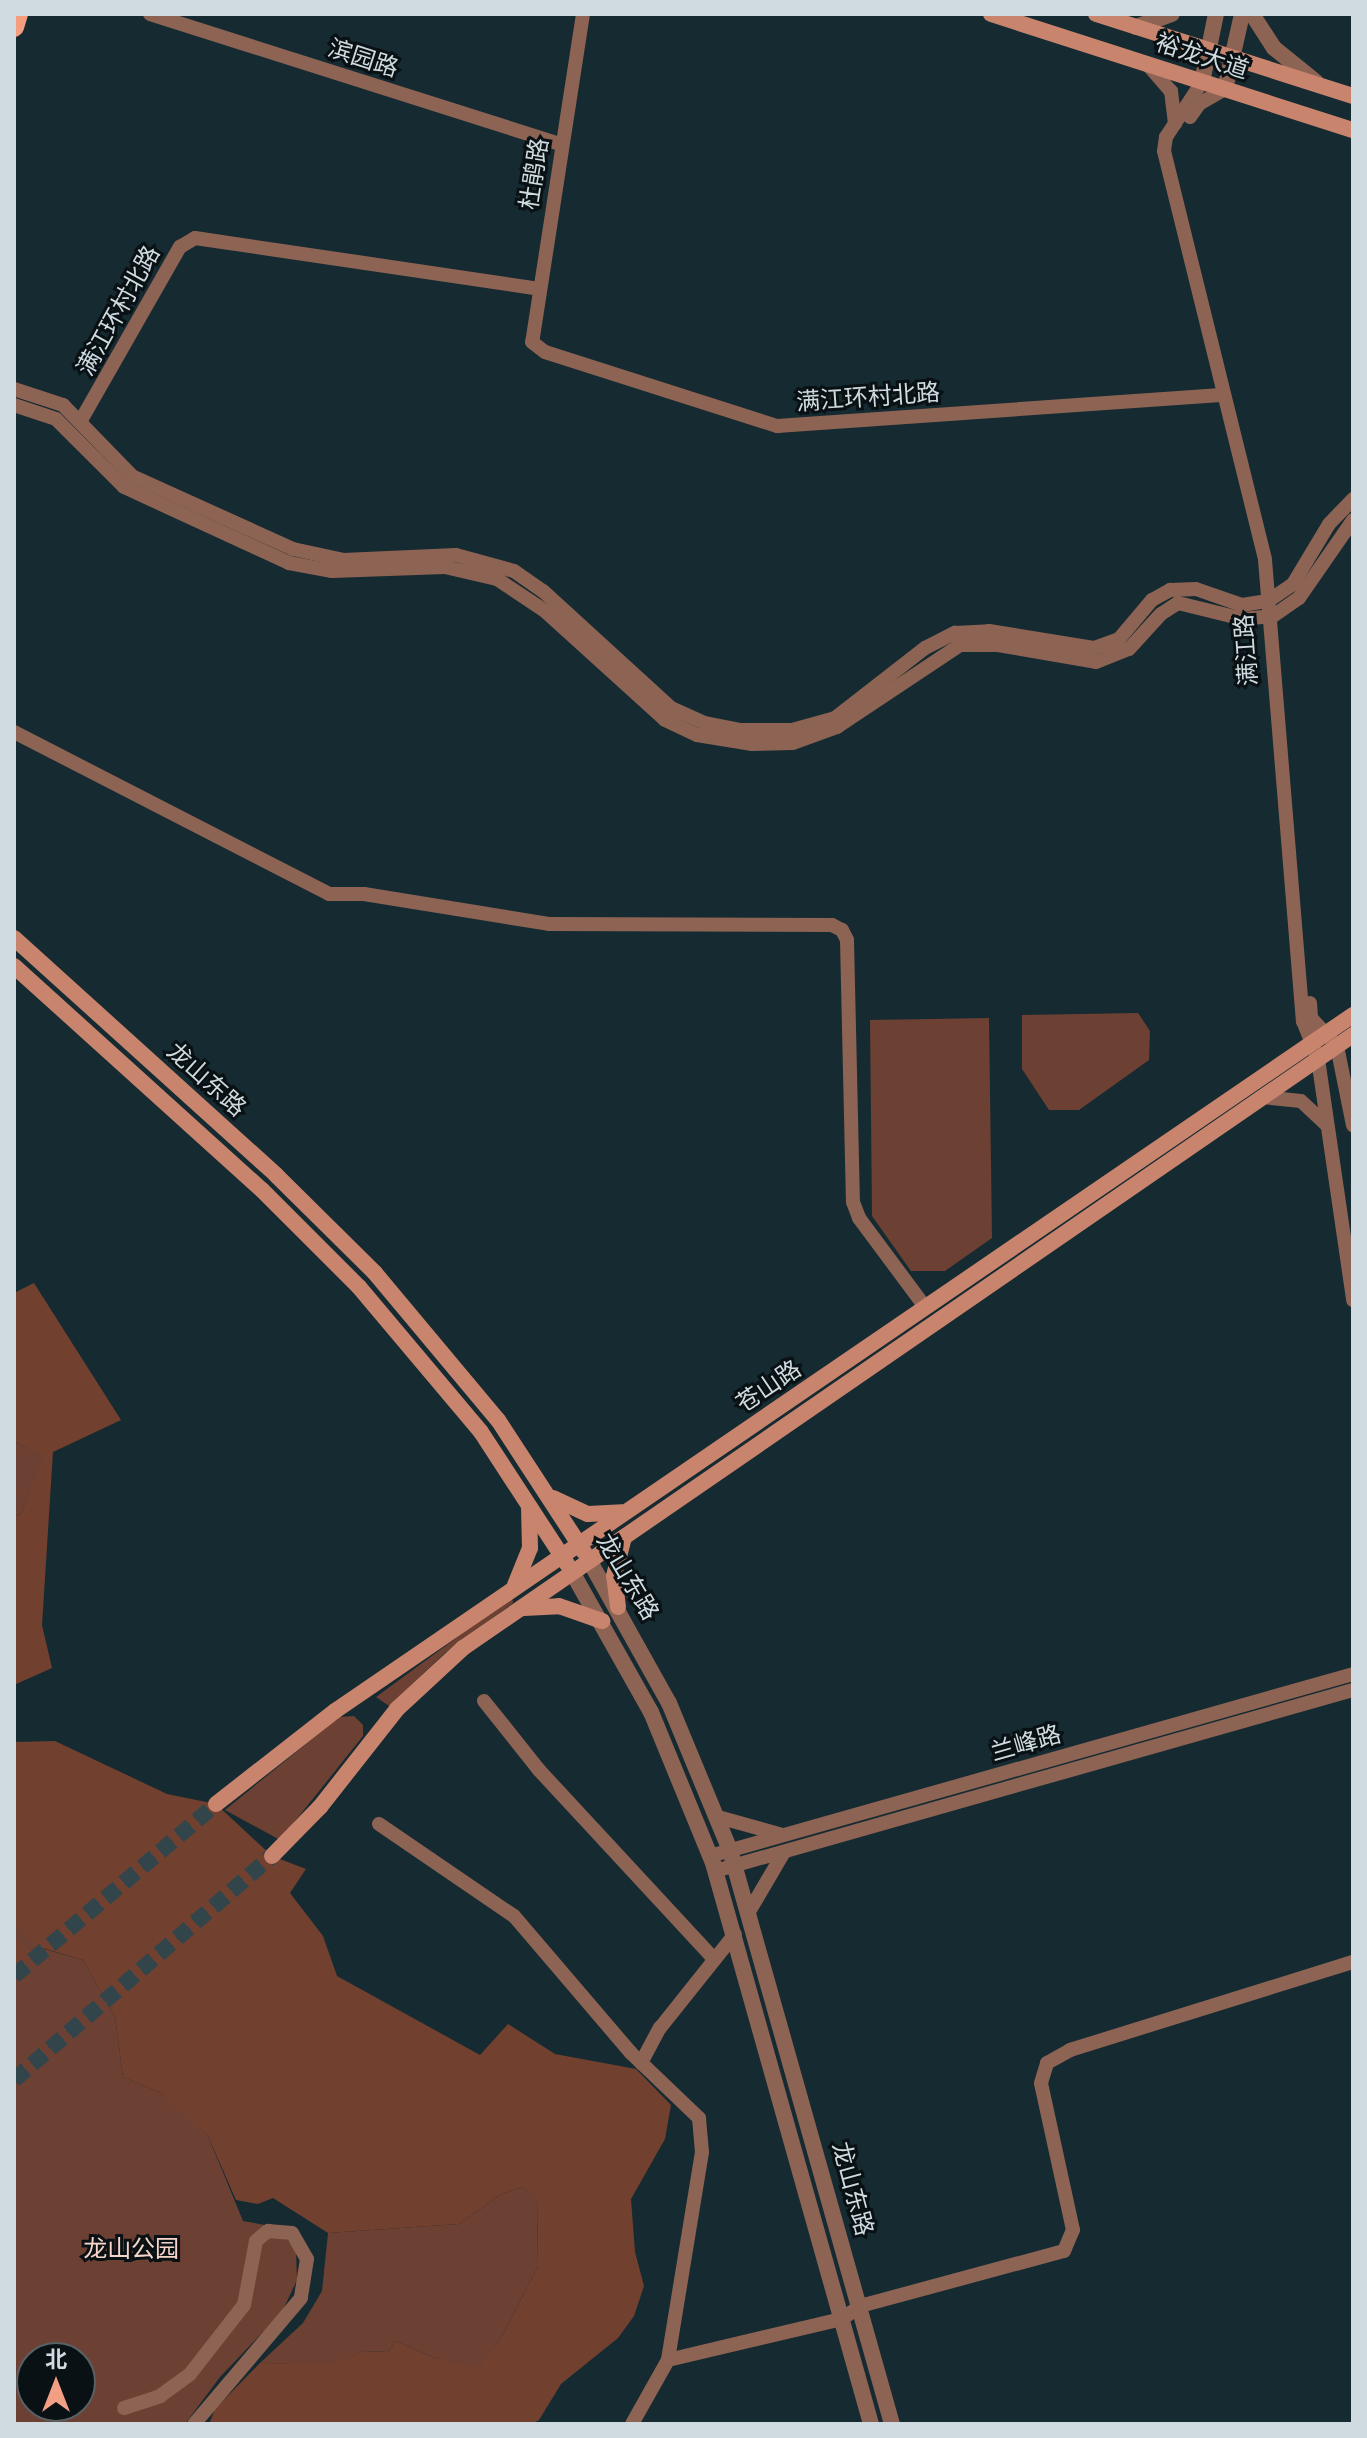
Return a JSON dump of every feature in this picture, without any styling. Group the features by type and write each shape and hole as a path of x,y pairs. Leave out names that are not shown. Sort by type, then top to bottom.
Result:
{"main road":[{"path":"14,27 18,14"},
{"name":"裕龙大道","path":"991,14 1353,130"},
{"name":"裕龙大道","path":"1096,14 1353,96"},
{"name":"龙山东路","path":"14,938 357,1254 464,1376 547,1493 589,1560"},
{"name":"龙山东路","path":"14,966 332,1259 448,1389 526,1499 572,1572"},
{"name":"苍山路","path":"216,1804 324,1718 925,1307 1313,1052 1332,1039 1353,1015"},
{"name":"苍山路","path":"1332,1039 1353,1035"},
{"name":"苍山路","path":"272,1856 310,1819 414,1692 518,1609 1262,1097 1313,1052"},
{"path":"547,1493 588,1514 634,1507"},
{"path":"510,1591 530,1548 526,1499"},
{"path":"618,1607 614,1576 624,1537"},
{"path":"518,1609 559,1606 602,1621"}],"street":[{"name":"滨园路","path":"150,14 562,145"},
{"name":"杜鹃路","path":"532,342 583,14"},
{"path":"1136,27 1172,14"},
{"name":"满江路","path":"1216,14 1202,82 1164,141 1165,159 1221,395 1262,545 1272,599"},
{"path":"1225,89 1242,14"},
{"path":"1252,14 1283,57 1324,87"},
{"path":"1144,63 1171,91 1175,124"},
{"name":"满江路","path":"1225,89 1199,104 1172,150 1270,543 1273,616 1313,1052 1328,1127 1353,1300"},
{"name":"满江环村北路","path":"80,422 180,247 190,240 224,239 539,289"},
{"name":"满江环村北路","path":"532,342 545,352 777,426 1221,395"},
{"path":"14,389 53,399 132,476 300,551 343,560 456,555 514,571 543,591 685,724"},
{"path":"14,405 56,419 124,487 289,563 332,571 445,567 497,579 545,611 638,700 685,724 742,730 801,729 849,710 940,654 964,645 1003,646 1080,662 1113,658 1135,644 1161,614 1180,603 1243,619 1273,616 1299,598 1353,520"},
{"path":"902,676 933,642 969,630 1071,647 1101,647 1123,634 1157,596 1176,589 1203,591 1242,605 1272,599 1295,581 1318,540 1353,499"},
{"path":"1318,540 1334,548"},
{"name":"满江路","path":"1273,616 1311,1018 1332,1039 1353,1125"},
{"path":"14,732 329,894 364,894 549,924 832,925 842,930 847,940 853,1202 859,1218 925,1307"},
{"path":"1262,1097 1301,1101 1328,1127"},
{"name":"龙山东路","path":"589,1560 669,1703 733,1858 892,2424"},
{"name":"龙山东路","path":"572,1572 602,1621 655,1722 713,1863 871,2424"},
{"name":"兰峰路","path":"733,1858 783,1836 1353,1674"},
{"name":"兰峰路","path":"713,1863 784,1852 1353,1690"},
{"path":"484,1701 539,1770 714,1959"},
{"path":"718,1817 783,1836"},
{"path":"379,1824 514,1916 641,2063 694,2110 703,2132 668,2360 632,2424"},
{"path":"750,1910 784,1852"},
{"path":"641,2063 660,2028 735,1934"},
{"path":"668,2360 842,2319 860,2306 1058,2253 1070,2245 1071,2215 1041,2083 1052,2059 1353,1962"},
{"path":"124,2408 160,2396 190,2374 244,2305 256,2241 268,2231 292,2233 307,2259 301,2298 194,2424"}],"green space":[{"path":"1138,1013 1150,1031 1149,1060 1079,1110 1049,1110 1022,1069 1022,1015"},
{"path":"989,1018 992,1238 945,1271 911,1271 872,1216 870,1020"},
{"path":"14,1441 44,1457 21,1514 14,1516"},
{"path":"512,1597 513,1603 446,1652 389,1706 376,1697"},
{"path":"354,1716 363,1725 363,1736 280,1840 225,1810 339,1717"},
{"name":"龙山公园","path":"14,1924 44,1949 83,1960 115,2017 123,2077 161,2093 183,2110 208,2136 243,2221 276,2227 296,2250 297,2280 282,2312 220,2377 185,2424 14,2424"},
{"path":"523,2187 537,2198 538,2266 503,2335 479,2369 432,2357 396,2341 388,2352 363,2351 333,2365 260,2363 303,2323 322,2291 328,2233 459,2224 501,2194"}],"shaded area":[{"path":"34,1283 121,1420 53,1452 42,1625 52,1668 14,1685 14,1516 21,1514 43,1457 14,1441 14,1293"},
{"path":"55,1741 167,1794 216,1804 272,1856 306,1869 290,1893 323,1936 337,1976 480,2055 508,2024 555,2054 636,2069 671,2105 665,2139 631,2199 635,2252 644,2286 634,2316 618,2338 561,2384 539,2420 531,2424 209,2424 215,2409 260,2363 333,2364 363,2351 388,2352 396,2341 432,2357 479,2368 503,2335 538,2266 537,2199 523,2187 501,2194 459,2224 328,2233 273,2198 258,2204 236,2200 208,2136 161,2093 123,2077 115,2017 83,1960 32,1945 14,1924 14,1742"},
{"path":"14,1939 40,1955 14,1964"}],"tunnel":[{"path":"14,1976 216,1804"},
{"path":"14,2080 272,1856"}]}
